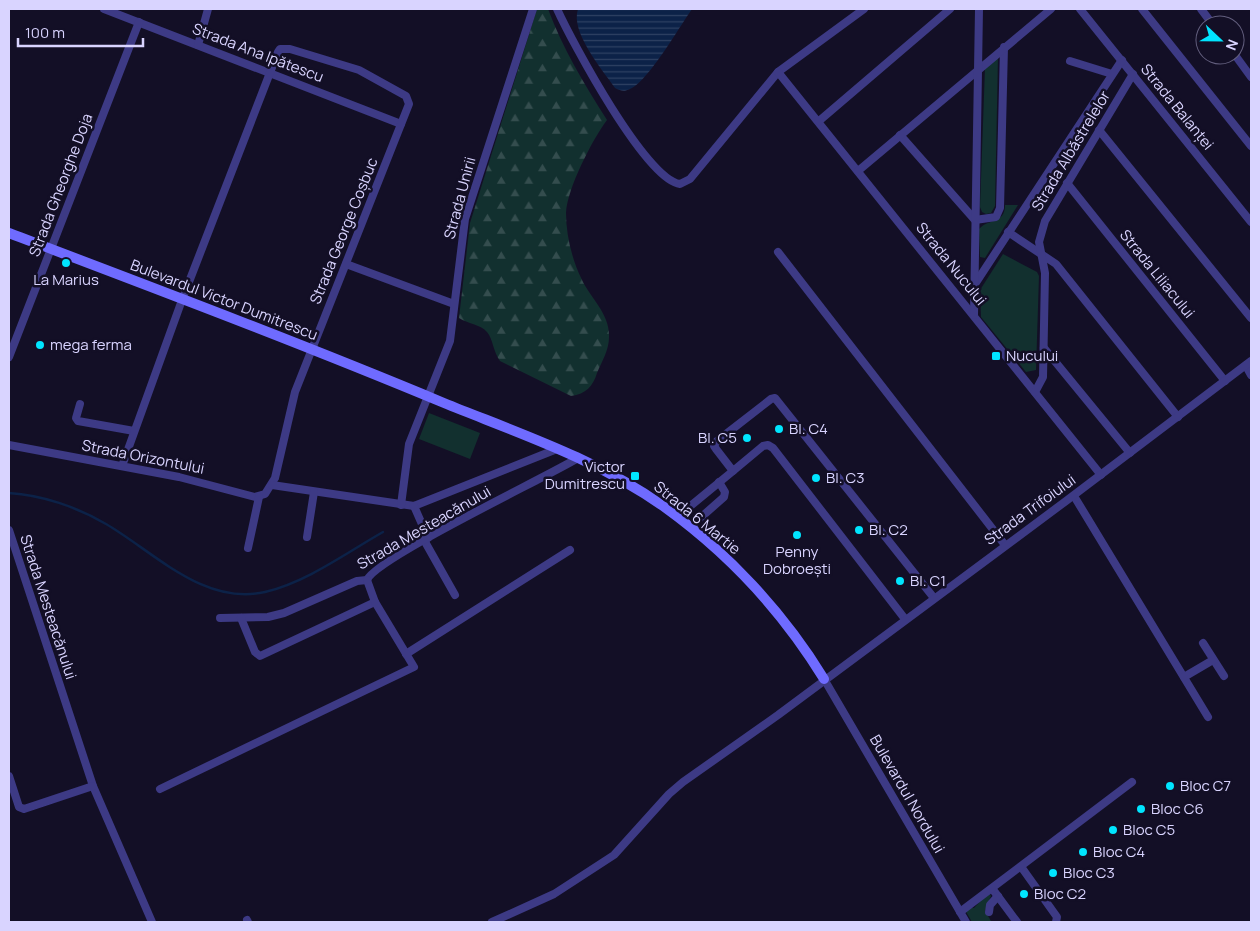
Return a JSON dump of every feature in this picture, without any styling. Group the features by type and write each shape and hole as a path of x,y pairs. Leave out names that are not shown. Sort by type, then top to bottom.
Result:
{"street":[{"name":"Strada Ana Ipătescu","path":"104,9 402,124"},
{"path":"198,45 208,9"},
{"name":"Strada Unirii","path":"401,505 410,444 447,352 465,219 533,9"},
{"path":"557,9 570,37 614,114 660,173 675,183 680,184 690,179 778,72 864,9"},
{"path":"819,121 950,9"},
{"path":"974,315 979,9"},
{"path":"858,171 1051,9"},
{"name":"Strada Balanței","path":"1080,9 1251,222"},
{"path":"1142,9 1251,146"},
{"name":"Strada Gheorghe Doja","path":"9,358 139,22"},
{"path":"975,220 993,218 1000,208 1004,47"},
{"name":"Strada George Coșbuc","path":"269,72 278,52 284,48 353,68 408,98 409,104 290,409 271,488"},
{"name":"Strada Albăstrelelor","path":"975,285 1122,60"},
{"path":"1070,61 1112,74"},
{"path":"1242,65 1251,77"},
{"path":"122,466 182,300 269,72"},
{"name":"Strada Nucului","path":"778,72 1101,475"},
{"name":"Strada Albăstrelelor","path":"1035,392 1043,377 1045,273 1039,242 1045,221 1133,74"},
{"path":"1099,130 1251,318"},
{"path":"900,136 975,220"},
{"name":"Strada Liliacului","path":"1067,183 1225,381"},
{"name":"Bulevardul Victor Dumitrescu","path":"9,232 428,396"},
{"path":"1008,232 1041,252 1056,264 1178,417"},
{"path":"778,252 1005,545"},
{"path":"346,264 454,304"},
{"path":"1044,348 1130,453"},
{"path":"1248,364 1251,375"},
{"name":"Strada Trifoiului","path":"492,922 554,894 614,856 657,807 683,782 1074,496 1248,364"},
{"name":"Strada 6 Martie","path":"428,396 578,458 645,494 690,527 731,563 787,625 824,679"},
{"path":"733,471 716,450 715,444 771,399 775,398 934,598"},
{"path":"80,404 76,418 78,421 134,431"},
{"name":"Strada Orizontului","path":"9,445 122,466 259,497"},
{"path":"677,517 763,446 771,446 905,619"},
{"path":"248,548 259,497 271,488 414,506 557,450"},
{"name":"Strada Mesteacănului","path":"220,618 241,618 284,613 357,581 367,580 369,575 379,568 426,539 578,458"},
{"path":"690,527 724,497 725,492 719,482"},
{"path":"307,537 314,492"},
{"path":"1074,496 1208,717"},
{"path":"414,506 426,539 455,595"},
{"name":"Strada Mesteacănului","path":"9,530 93,786 152,922"},
{"path":"406,654 570,550"},
{"path":"160,789 414,668 375,602 367,580"},
{"path":"241,618 255,652 260,656 375,602"},
{"path":"1203,643 1224,676"},
{"path":"1184,677 1213,660"},
{"name":"Bulevardul Nordului","path":"824,679 966,922"},
{"path":"9,776 19,807 24,810 93,786"},
{"path":"960,912 1132,782"},
{"path":"1022,868 1057,917 1056,922"},
{"path":"989,912 990,905 996,894 1017,922"}],"green space":[{"path":"537,9 548,9 574,66 607,120 594,140 575,178 567,203 566,221 568,239 575,264 582,280 603,314 608,329 609,342 591,385 585,391 571,396 500,361 487,332 481,327 459,318 470,223"},
{"path":"998,57 995,206 991,213 986,214 982,212 980,207 985,67"},
{"path":"1005,205 1018,205 985,258 980,257 979,229 999,218 1004,211"},
{"path":"1003,254 1037,272 1039,276 1036,370 1026,372 981,317 980,290"},
{"path":"429,413 480,433 470,459 419,439"},
{"path":"989,892 991,896 985,911 991,921 972,922 965,910 969,907 974,908"}],"water":[{"path":"578,9 692,9 654,66 637,85 624,91 615,88 595,61 579,28"}],"waterway":[{"path":"9,493 47,499 83,512 106,524 181,574 221,591 243,594 265,592 296,581 326,566 383,532"}],"place":[{"name":"La Marius","path":"66,263"},
{"name":"mega ferma","path":"40,345"},
{"name":"Nucului","path":"996,356"},
{"name":"Bl. C4","path":"779,429"},
{"name":"Bl. C5","path":"747,438"},
{"name":"Victor Dumitrescu","path":"635,476"},
{"name":"Bl. C3","path":"816,478"},
{"name":"Bl. C2","path":"859,530"},
{"name":"Penny Dobroești","path":"797,535"},
{"name":"Bl. C1","path":"900,581"},
{"name":"Bloc C7","path":"1170,786"},
{"name":"Bloc C6","path":"1141,809"},
{"name":"Bloc C5","path":"1113,830"},
{"name":"Bloc C4","path":"1083,852"},
{"name":"Bloc C3","path":"1053,873"},
{"name":"Bloc C2","path":"1024,894"}]}
